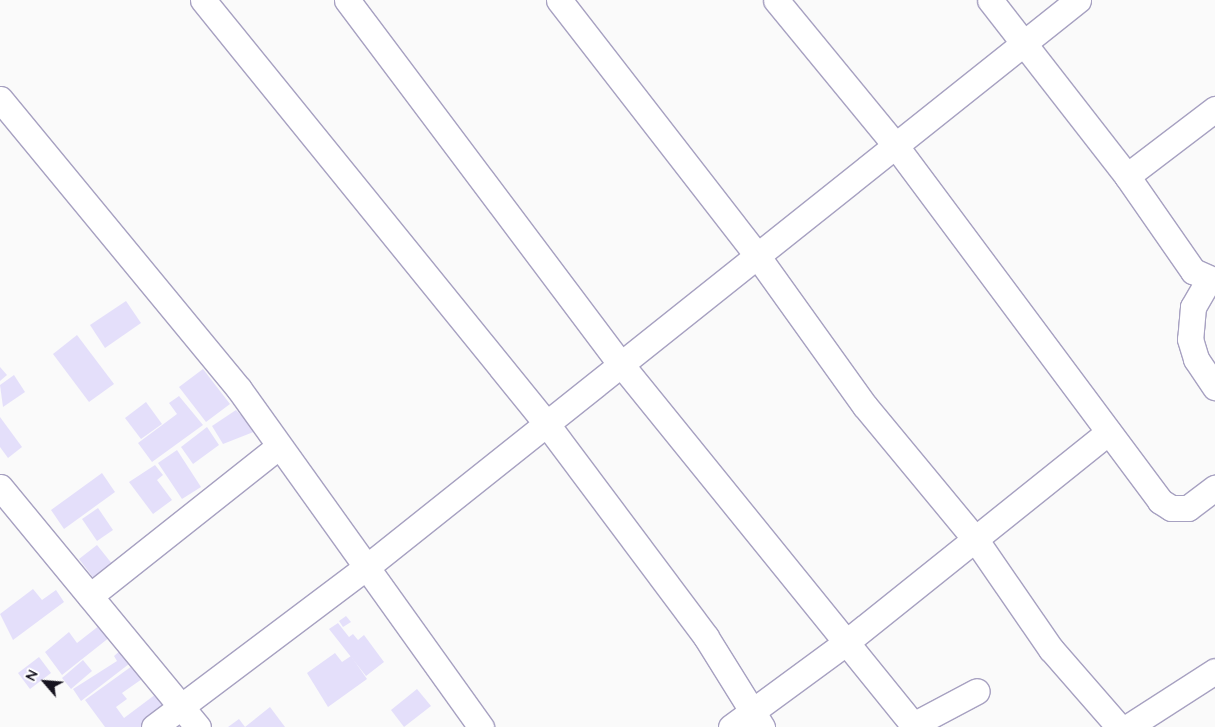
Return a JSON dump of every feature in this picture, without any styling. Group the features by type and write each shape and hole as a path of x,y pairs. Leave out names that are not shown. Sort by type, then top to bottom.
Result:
{"street":[{"path":"203,0 546,423 706,637 757,719"},
{"path":"347,0 620,363 844,644 914,726 977,691"},
{"path":"559,0 756,254 865,406 975,540 1051,649 1119,727"},
{"path":"776,0 895,145 1160,501 1171,508 1188,508 1215,488"},
{"path":"990,0 1127,176 1193,271 1212,281 1193,307 1190,338 1196,359 1215,387"},
{"path":"154,727 368,566 756,254 1022,42 1078,0"},
{"path":"0,100 194,331 368,566 481,727"},
{"path":"1127,176 1215,109"},
{"path":"731,727 757,719 844,644 1109,432"},
{"path":"90,596 279,446"},
{"path":"0,487 198,727"},
{"path":"1128,727 1215,671"}],"building":[{"path":"126,301 141,323 105,348 90,325"},
{"path":"77,335 114,384 89,402 53,354"},
{"path":"0,367 7,375 0,381"},
{"path":"203,369 230,404 206,422 179,387"},
{"path":"14,375 25,392 3,407 0,385"},
{"path":"179,396 203,425 152,462 138,443 177,414 169,403"},
{"path":"146,402 162,424 141,439 125,418"},
{"path":"236,410 256,431 223,444 212,426"},
{"path":"0,417 22,447 8,458 0,447"},
{"path":"207,427 219,445 193,464 181,447"},
{"path":"177,450 201,487 182,499 158,463"},
{"path":"155,465 163,475 157,480 172,500 153,514 129,482"},
{"path":"102,473 115,492 64,529 51,510"},
{"path":"98,508 113,530 97,541 82,519"},
{"path":"97,545 113,565 95,580 79,559"},
{"path":"33,589 42,600 56,590 64,602 13,640 0,614"},
{"path":"346,616 351,622 343,627 339,621"},
{"path":"338,623 349,637 353,634 358,640 364,635 384,662 366,676 329,629"},
{"path":"100,625 110,637 62,675 45,652 69,632 77,643"},
{"path":"121,650 129,664 81,701 73,689 117,661 114,656"},
{"path":"335,653 342,662 351,656 367,679 328,707 307,673"},
{"path":"39,657 51,673 30,689 18,673"},
{"path":"83,660 92,671 71,689 62,678"},
{"path":"132,666 142,679 122,693 127,699 116,707 124,718 156,694 170,712 150,727 105,727 85,700"},
{"path":"417,689 431,706 404,727 391,710"},
{"path":"270,707 285,727 245,727"},
{"path":"239,719 245,727 228,727"}]}
